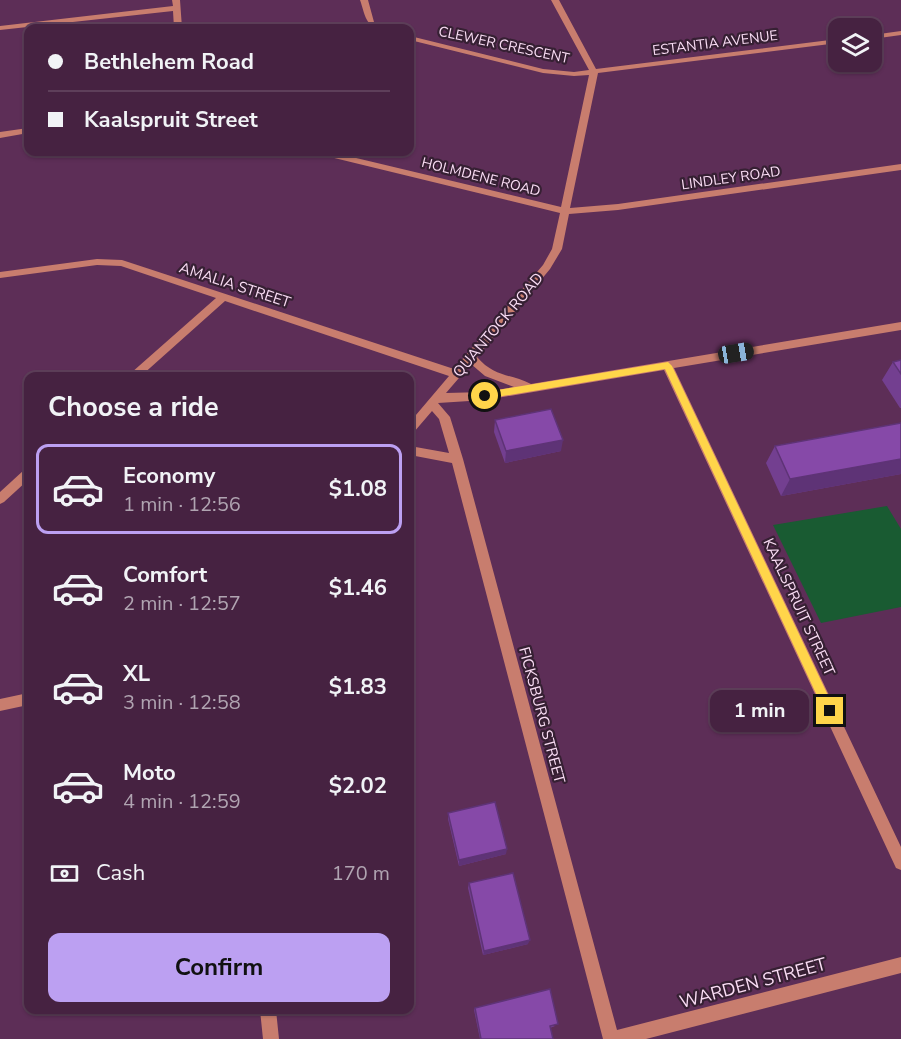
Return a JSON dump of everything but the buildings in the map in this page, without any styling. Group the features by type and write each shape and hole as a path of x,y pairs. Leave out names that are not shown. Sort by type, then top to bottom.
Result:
{"street":[{"path":"364,0 373,24"},
{"path":"555,0 594,72"},
{"path":"30,24 177,4 178,24"},
{"path":"0,28 24,25"},
{"path":"882,36 901,33"},
{"name":"CLEWER CRESCENT","path":"414,39 543,71 574,74 594,72"},
{"name":"ESTANTIA AVENUE","path":"594,72 828,42"},
{"name":"QUANTOCK ROAD","path":"414,425 547,267 560,241 565,219 564,211 594,72"},
{"path":"0,135 24,132"},
{"name":"HOLMDENE ROAD","path":"338,156 564,211"},
{"name":"LINDLEY ROAD","path":"564,211 618,207 901,167"},
{"name":"AMALIA STREET","path":"0,275 110,261 456,374"},
{"path":"139,372 223,297"},
{"path":"435,401 485,396 901,326"},
{"path":"471,356 478,366 497,378 537,387"},
{"name":"KAALSPRUIT STREET","path":"668,366 901,863"},
{"name":"FICKSBURG STREET","path":"435,401 444,417 457,459 613,1039"},
{"path":"414,452 457,459"},
{"path":"0,499 24,477"},
{"path":"0,705 24,700"},
{"name":"WARDEN STREET","path":"613,1039 901,965"},
{"path":"268,1014 271,1039"}],"green space":[{"path":"887,506 901,529 901,607 821,623 773,525"}],"route":[{"path":"485,396 668,366 830,711"}]}
